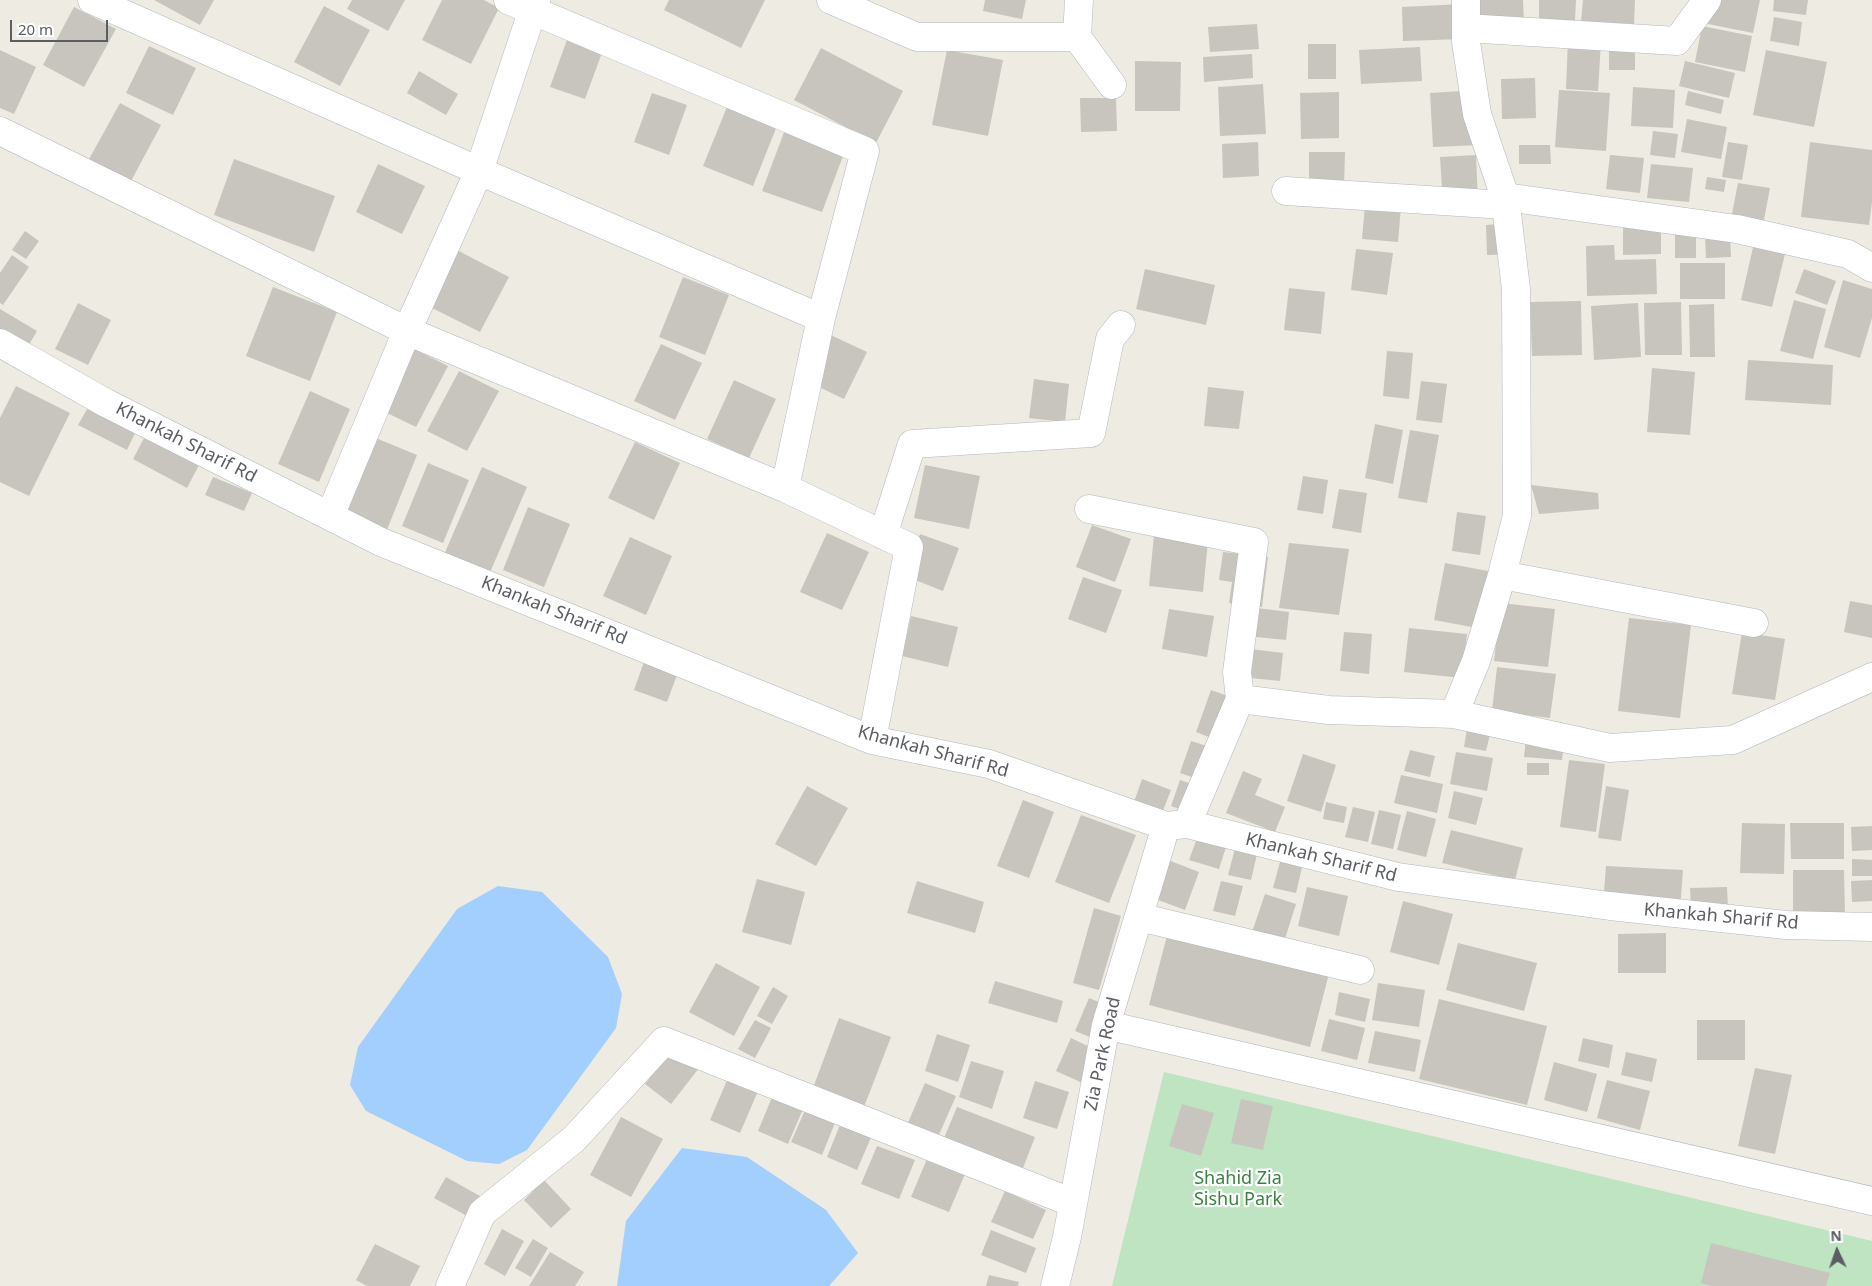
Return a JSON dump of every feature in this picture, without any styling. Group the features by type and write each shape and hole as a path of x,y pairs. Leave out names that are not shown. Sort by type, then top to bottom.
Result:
{"street":[{"path":"92,0 479,171 821,318"},
{"path":"831,0 917,37 1077,37"},
{"path":"1079,0 1077,37 1112,85"},
{"path":"1454,714 1476,662 1502,575 1517,516 1516,289 1505,201 1477,114 1466,28 1466,0"},
{"path":"1466,28 1677,41 1706,0"},
{"path":"330,516 407,331 479,171 525,4 865,151 821,318 785,488"},
{"path":"0,130 407,331 785,488 910,548 872,740"},
{"path":"1286,191 1505,201 1737,229 1848,254 1872,268"},
{"path":"883,535 912,444 1091,433 1110,339 1121,325"},
{"name":"Khankah Sharif Rd","path":"0,343 106,403 381,542 872,740 989,764 1176,825 1398,877 1630,908 1786,924 1872,927"},
{"path":"1089,509 1254,542 1237,672 1240,699 1329,710 1454,714 1610,748 1733,740 1872,677"},
{"path":"1502,575 1754,623"},
{"name":"Zia Park Road","path":"1055,1286 1073,1203 1106,1025 1139,917 1176,825 1240,699"},
{"path":"1139,917 1360,970"},
{"path":"1106,1025 1872,1201"},
{"path":"450,1286 482,1213 574,1139 664,1040 1073,1203"}],"green space":[{"name":"Shahid Zia Sishu Park","path":"1164,1072 1872,1241 1872,1286 1112,1286"}],"water":[{"path":"498,886 542,892 608,957 622,994 616,1028 527,1150 499,1164 467,1161 366,1111 350,1085 358,1047 457,909"},
{"path":"682,1148 747,1157 826,1210 858,1253 829,1286 617,1286 626,1221"}],"building":[{"path":"154,0 214,0 200,25"},
{"path":"352,0 405,0 388,31 347,9"},
{"path":"442,0 484,0 499,8 471,64 422,40"},
{"path":"669,0 765,0 741,48 664,10"},
{"path":"985,0 1026,0 1022,19 983,11"},
{"path":"1473,0 1523,0 1524,22 1474,23"},
{"path":"1539,0 1576,0 1575,21 1539,20"},
{"path":"1583,0 1635,0 1634,24 1581,21"},
{"path":"1713,0 1760,0 1753,33 1708,24"},
{"path":"1774,0 1808,0 1806,15 1773,11"},
{"path":"1462,4 1464,39 1403,41 1402,7"},
{"path":"324,6 370,30 340,86 294,62"},
{"path":"74,7 116,29 84,87 43,65"},
{"path":"1774,17 1802,22 1799,46 1770,41"},
{"path":"1257,24 1259,49 1210,52 1208,27"},
{"path":"1702,26 1752,36 1745,72 1695,62"},
{"path":"568,37 603,50 585,99 550,87"},
{"path":"1568,40 1601,42 1598,91 1566,89"},
{"path":"1609,42 1635,42 1635,70 1609,70"},
{"path":"1308,44 1336,44 1336,79 1308,79"},
{"path":"149,46 196,68 173,115 126,93"},
{"path":"1420,47 1422,81 1361,84 1359,50"},
{"path":"821,48 903,91 876,143 794,100"},
{"path":"0,50 36,67 14,114 0,108"},
{"path":"947,50 1003,60 988,136 932,125"},
{"path":"1766,50 1827,62 1814,127 1753,115"},
{"path":"1252,54 1253,78 1204,82 1203,57"},
{"path":"1135,61 1181,62 1180,111 1135,111"},
{"path":"1685,61 1735,73 1729,98 1679,86"},
{"path":"419,71 458,94 446,115 407,93"},
{"path":"1535,78 1536,118 1502,119 1501,79"},
{"path":"1263,84 1266,134 1220,136 1218,87"},
{"path":"1633,87 1675,90 1673,128 1631,126"},
{"path":"1478,90 1480,145 1433,147 1430,93"},
{"path":"1559,90 1610,93 1606,151 1555,147"},
{"path":"1688,91 1724,100 1721,114 1685,105"},
{"path":"1339,92 1339,138 1301,139 1300,93"},
{"path":"652,93 687,105 669,155 634,142"},
{"path":"1080,98 1116,98 1117,131 1081,132"},
{"path":"120,103 161,125 130,183 88,161"},
{"path":"727,107 777,126 753,186 703,166"},
{"path":"1687,119 1727,127 1721,159 1681,152"},
{"path":"786,127 846,148 822,212 762,191"},
{"path":"1653,131 1678,134 1675,158 1650,155"},
{"path":"1258,142 1259,176 1223,178 1222,144"},
{"path":"1728,142 1748,145 1742,180 1722,177"},
{"path":"1810,142 1872,150 1872,202 1869,225 1801,217"},
{"path":"1519,145 1550,145 1551,164 1519,164"},
{"path":"1309,152 1345,152 1344,187 1309,186"},
{"path":"1476,155 1478,202 1443,204 1440,157"},
{"path":"1610,155 1644,158 1640,193 1606,189"},
{"path":"234,159 335,196 314,252 214,215"},
{"path":"378,164 425,186 402,234 356,212"},
{"path":"1651,164 1693,168 1689,202 1647,198"},
{"path":"1707,177 1726,180 1724,192 1705,189"},
{"path":"1738,183 1770,188 1763,225 1731,219"},
{"path":"1365,205 1401,207 1398,242 1362,239"},
{"path":"1661,221 1661,254 1623,255 1623,222"},
{"path":"1515,223 1517,254 1487,255 1486,225"},
{"path":"1675,230 1696,230 1696,258 1675,258"},
{"path":"25,231 39,241 26,259 12,250"},
{"path":"1730,234 1731,257 1706,258 1705,235"},
{"path":"1754,243 1786,250 1772,307 1741,300"},
{"path":"1614,245 1615,260 1656,259 1657,294 1587,296 1586,246"},
{"path":"453,248 509,277 480,332 424,304"},
{"path":"1356,249 1393,253 1387,295 1351,290"},
{"path":"12,255 29,267 3,305 0,303 0,273"},
{"path":"1680,263 1725,263 1725,299 1680,299"},
{"path":"1145,269 1215,285 1206,325 1136,309"},
{"path":"1804,269 1836,281 1827,305 1795,293"},
{"path":"683,277 729,295 705,355 659,337"},
{"path":"1843,280 1872,289 1872,318 1860,358 1824,347"},
{"path":"273,287 337,312 310,381 246,356"},
{"path":"1289,288 1325,292 1321,334 1284,330"},
{"path":"1794,300 1826,309 1813,359 1780,351"},
{"path":"1581,301 1582,355 1532,356 1530,302"},
{"path":"1681,302 1682,355 1645,355 1644,303"},
{"path":"78,303 111,320 88,365 55,349"},
{"path":"1638,303 1641,357 1594,360 1591,306"},
{"path":"1714,304 1715,357 1690,357 1689,305"},
{"path":"0,309 37,331 26,350 0,334"},
{"path":"820,330 867,352 844,399 798,377"},
{"path":"661,344 702,363 675,420 634,401"},
{"path":"408,346 448,366 416,427 383,411"},
{"path":"1387,351 1413,353 1409,399 1383,396"},
{"path":"1748,360 1833,365 1831,405 1745,400"},
{"path":"1652,368 1695,372 1690,435 1647,432"},
{"path":"459,371 499,391 467,451 427,431"},
{"path":"1034,379 1069,384 1065,422 1029,418"},
{"path":"734,380 776,399 749,458 707,439"},
{"path":"1421,381 1447,384 1442,423 1416,420"},
{"path":"16,386 70,413 29,496 0,482 0,418"},
{"path":"1208,387 1244,391 1239,429 1204,426"},
{"path":"310,391 350,409 319,482 278,464"},
{"path":"87,409 135,433 127,450 78,425"},
{"path":"1375,424 1403,430 1393,484 1365,478"},
{"path":"1410,430 1439,435 1427,503 1398,498"},
{"path":"366,434 417,455 384,537 333,517"},
{"path":"145,436 199,465 187,488 133,459"},
{"path":"635,442 680,463 654,520 608,498"},
{"path":"428,463 469,480 443,543 402,526"},
{"path":"925,465 980,476 969,529 914,518"},
{"path":"482,467 527,487 488,577 443,557"},
{"path":"1303,476 1328,480 1323,514 1297,510"},
{"path":"213,477 252,493 244,511 205,495"},
{"path":"1531,485 1598,493 1599,509 1539,514"},
{"path":"1339,489 1367,493 1361,533 1332,528"},
{"path":"528,507 570,524 544,587 503,570"},
{"path":"1457,512 1486,516 1480,555 1452,551"},
{"path":"1092,525 1131,539 1115,582 1076,567"},
{"path":"827,533 869,552 842,610 800,592"},
{"path":"920,534 959,548 943,591 905,576"},
{"path":"1154,535 1208,541 1203,592 1149,586"},
{"path":"630,537 672,556 646,615 603,596"},
{"path":"1289,543 1349,549 1339,615 1279,608"},
{"path":"1223,552 1268,557 1262,607 1229,603 1232,582 1219,580"},
{"path":"1445,563 1488,571 1477,628 1434,620"},
{"path":"1083,577 1122,590 1106,633 1068,619"},
{"path":"1850,601 1872,605 1872,638 1844,632"},
{"path":"1501,603 1555,609 1548,667 1494,661"},
{"path":"1249,607 1289,612 1286,640 1246,636"},
{"path":"1169,609 1214,616 1207,657 1162,649"},
{"path":"911,616 958,627 948,667 902,656"},
{"path":"1629,618 1691,625 1680,718 1618,711"},
{"path":"1409,628 1467,634 1462,678 1404,672"},
{"path":"1344,632 1372,634 1369,674 1340,671"},
{"path":"1742,632 1785,639 1775,700 1732,694"},
{"path":"1243,648 1283,653 1280,681 1240,677"},
{"path":"644,662 677,675 667,702 634,690"},
{"path":"1497,667 1556,674 1550,718 1492,711"},
{"path":"1211,690 1250,704 1234,747 1196,732"},
{"path":"1467,729 1490,734 1486,751 1464,747"},
{"path":"1526,739 1564,743 1562,760 1524,757"},
{"path":"1191,741 1226,752 1215,785 1180,773"},
{"path":"1410,750 1435,756 1430,777 1404,771"},
{"path":"1456,752 1493,758 1487,791 1450,784"},
{"path":"1303,754 1336,765 1321,812 1287,801"},
{"path":"1569,760 1605,764 1596,832 1560,827"},
{"path":"1527,763 1549,763 1549,775 1527,775"},
{"path":"1243,771 1262,779 1255,795 1285,807 1275,832 1226,813"},
{"path":"1401,775 1443,784 1437,813 1394,803"},
{"path":"1142,779 1171,790 1162,813 1134,802"},
{"path":"1180,780 1211,790 1202,817 1171,806"},
{"path":"807,786 848,808 816,866 775,844"},
{"path":"1606,786 1629,790 1621,841 1598,838"},
{"path":"1454,791 1483,798 1476,825 1448,818"},
{"path":"1023,800 1054,812 1029,878 997,866"},
{"path":"1326,802 1347,807 1344,823 1323,819"},
{"path":"1353,807 1375,812 1368,842 1345,837"},
{"path":"1379,810 1401,815 1393,849 1371,844"},
{"path":"1407,811 1436,819 1426,857 1397,850"},
{"path":"1081,815 1136,835 1109,903 1055,882"},
{"path":"1742,823 1785,824 1784,874 1740,873"},
{"path":"1790,823 1844,823 1844,859 1791,859"},
{"path":"1872,826 1872,850 1852,851 1851,827"},
{"path":"1451,830 1523,848 1515,880 1442,863"},
{"path":"1197,838 1226,847 1219,869 1189,860"},
{"path":"1236,845 1258,850 1251,880 1228,875"},
{"path":"1281,858 1303,863 1296,893 1273,888"},
{"path":"1852,859 1872,860 1872,876 1852,876"},
{"path":"1168,860 1199,872 1185,910 1153,898"},
{"path":"1606,866 1683,870 1680,910 1603,905"},
{"path":"1793,870 1844,870 1845,916 1793,917"},
{"path":"757,879 805,892 791,945 742,932"},
{"path":"1872,880 1872,901 1852,902 1851,881"},
{"path":"917,881 984,902 975,933 907,913"},
{"path":"1221,881 1243,886 1235,916 1213,911"},
{"path":"1307,887 1348,896 1339,936 1298,926"},
{"path":"1727,887 1728,908 1691,910 1690,888"},
{"path":"1265,894 1296,904 1284,942 1252,932"},
{"path":"1403,901 1453,914 1439,965 1390,952"},
{"path":"1094,908 1121,916 1099,990 1073,983"},
{"path":"1170,924 1331,966 1310,1047 1149,1005"},
{"path":"1666,933 1666,973 1618,973 1618,934"},
{"path":"1458,943 1537,963 1524,1011 1446,990"},
{"path":"716,963 760,987 734,1036 689,1012"},
{"path":"995,981 1063,1001 1057,1023 988,1003"},
{"path":"1378,983 1425,990 1419,1027 1372,1020"},
{"path":"773,987 788,996 772,1024 757,1016"},
{"path":"1339,992 1370,999 1365,1022 1335,1015"},
{"path":"1089,998 1121,1011 1107,1044 1075,1031"},
{"path":"1439,999 1547,1026 1527,1105 1419,1079"},
{"path":"839,1018 891,1037 864,1107 813,1088"},
{"path":"1329,1019 1365,1028 1357,1060 1321,1051"},
{"path":"755,1020 771,1028 755,1058 738,1049"},
{"path":"1697,1020 1745,1020 1745,1060 1697,1060"},
{"path":"1375,1031 1421,1040 1415,1072 1368,1063"},
{"path":"937,1034 970,1045 958,1082 925,1071"},
{"path":"1071,1038 1102,1053 1087,1085 1056,1071"},
{"path":"1583,1038 1613,1045 1609,1068 1578,1061"},
{"path":"673,1048 699,1068 671,1104 645,1084"},
{"path":"1626,1052 1657,1059 1652,1082 1621,1075"},
{"path":"971,1061 1004,1071 992,1109 959,1097"},
{"path":"1554,1062 1597,1074 1587,1112 1544,1100"},
{"path":"1755,1068 1792,1075 1775,1154 1738,1146"},
{"path":"728,1078 758,1091 740,1133 710,1120"},
{"path":"1607,1080 1650,1091 1640,1130 1597,1118"},
{"path":"1035,1081 1069,1092 1057,1129 1023,1118"},
{"path":"925,1083 956,1096 938,1137 907,1125"},
{"path":"775,1090 806,1102 788,1144 758,1131"},
{"path":"1241,1099 1273,1106 1263,1150 1231,1143"},
{"path":"809,1101 839,1113 822,1155 791,1142"},
{"path":"1182,1104 1214,1113 1201,1156 1169,1146"},
{"path":"957,1107 1035,1137 1023,1168 944,1138"},
{"path":"844,1115 875,1128 857,1170 827,1157"},
{"path":"621,1117 663,1139 631,1197 590,1175"},
{"path":"877,1146 915,1160 899,1199 861,1184"},
{"path":"927,1159 965,1174 949,1212 911,1197"},
{"path":"446,1177 480,1196 469,1217 434,1198"},
{"path":"544,1180 571,1209 551,1228 524,1200"},
{"path":"1005,1191 1046,1210 1033,1239 991,1222"},
{"path":"502,1229 524,1241 505,1276 484,1264"},
{"path":"991,1230 1036,1248 1026,1273 981,1255"},
{"path":"533,1239 548,1248 531,1277 515,1268"},
{"path":"1711,1243 1830,1273 1826,1286 1712,1286 1701,1283"},
{"path":"375,1244 420,1266 410,1286 367,1286 356,1280"},
{"path":"550,1252 584,1272 575,1286 529,1286"},
{"path":"989,1275 1019,1282 1018,1286 986,1286"}]}
